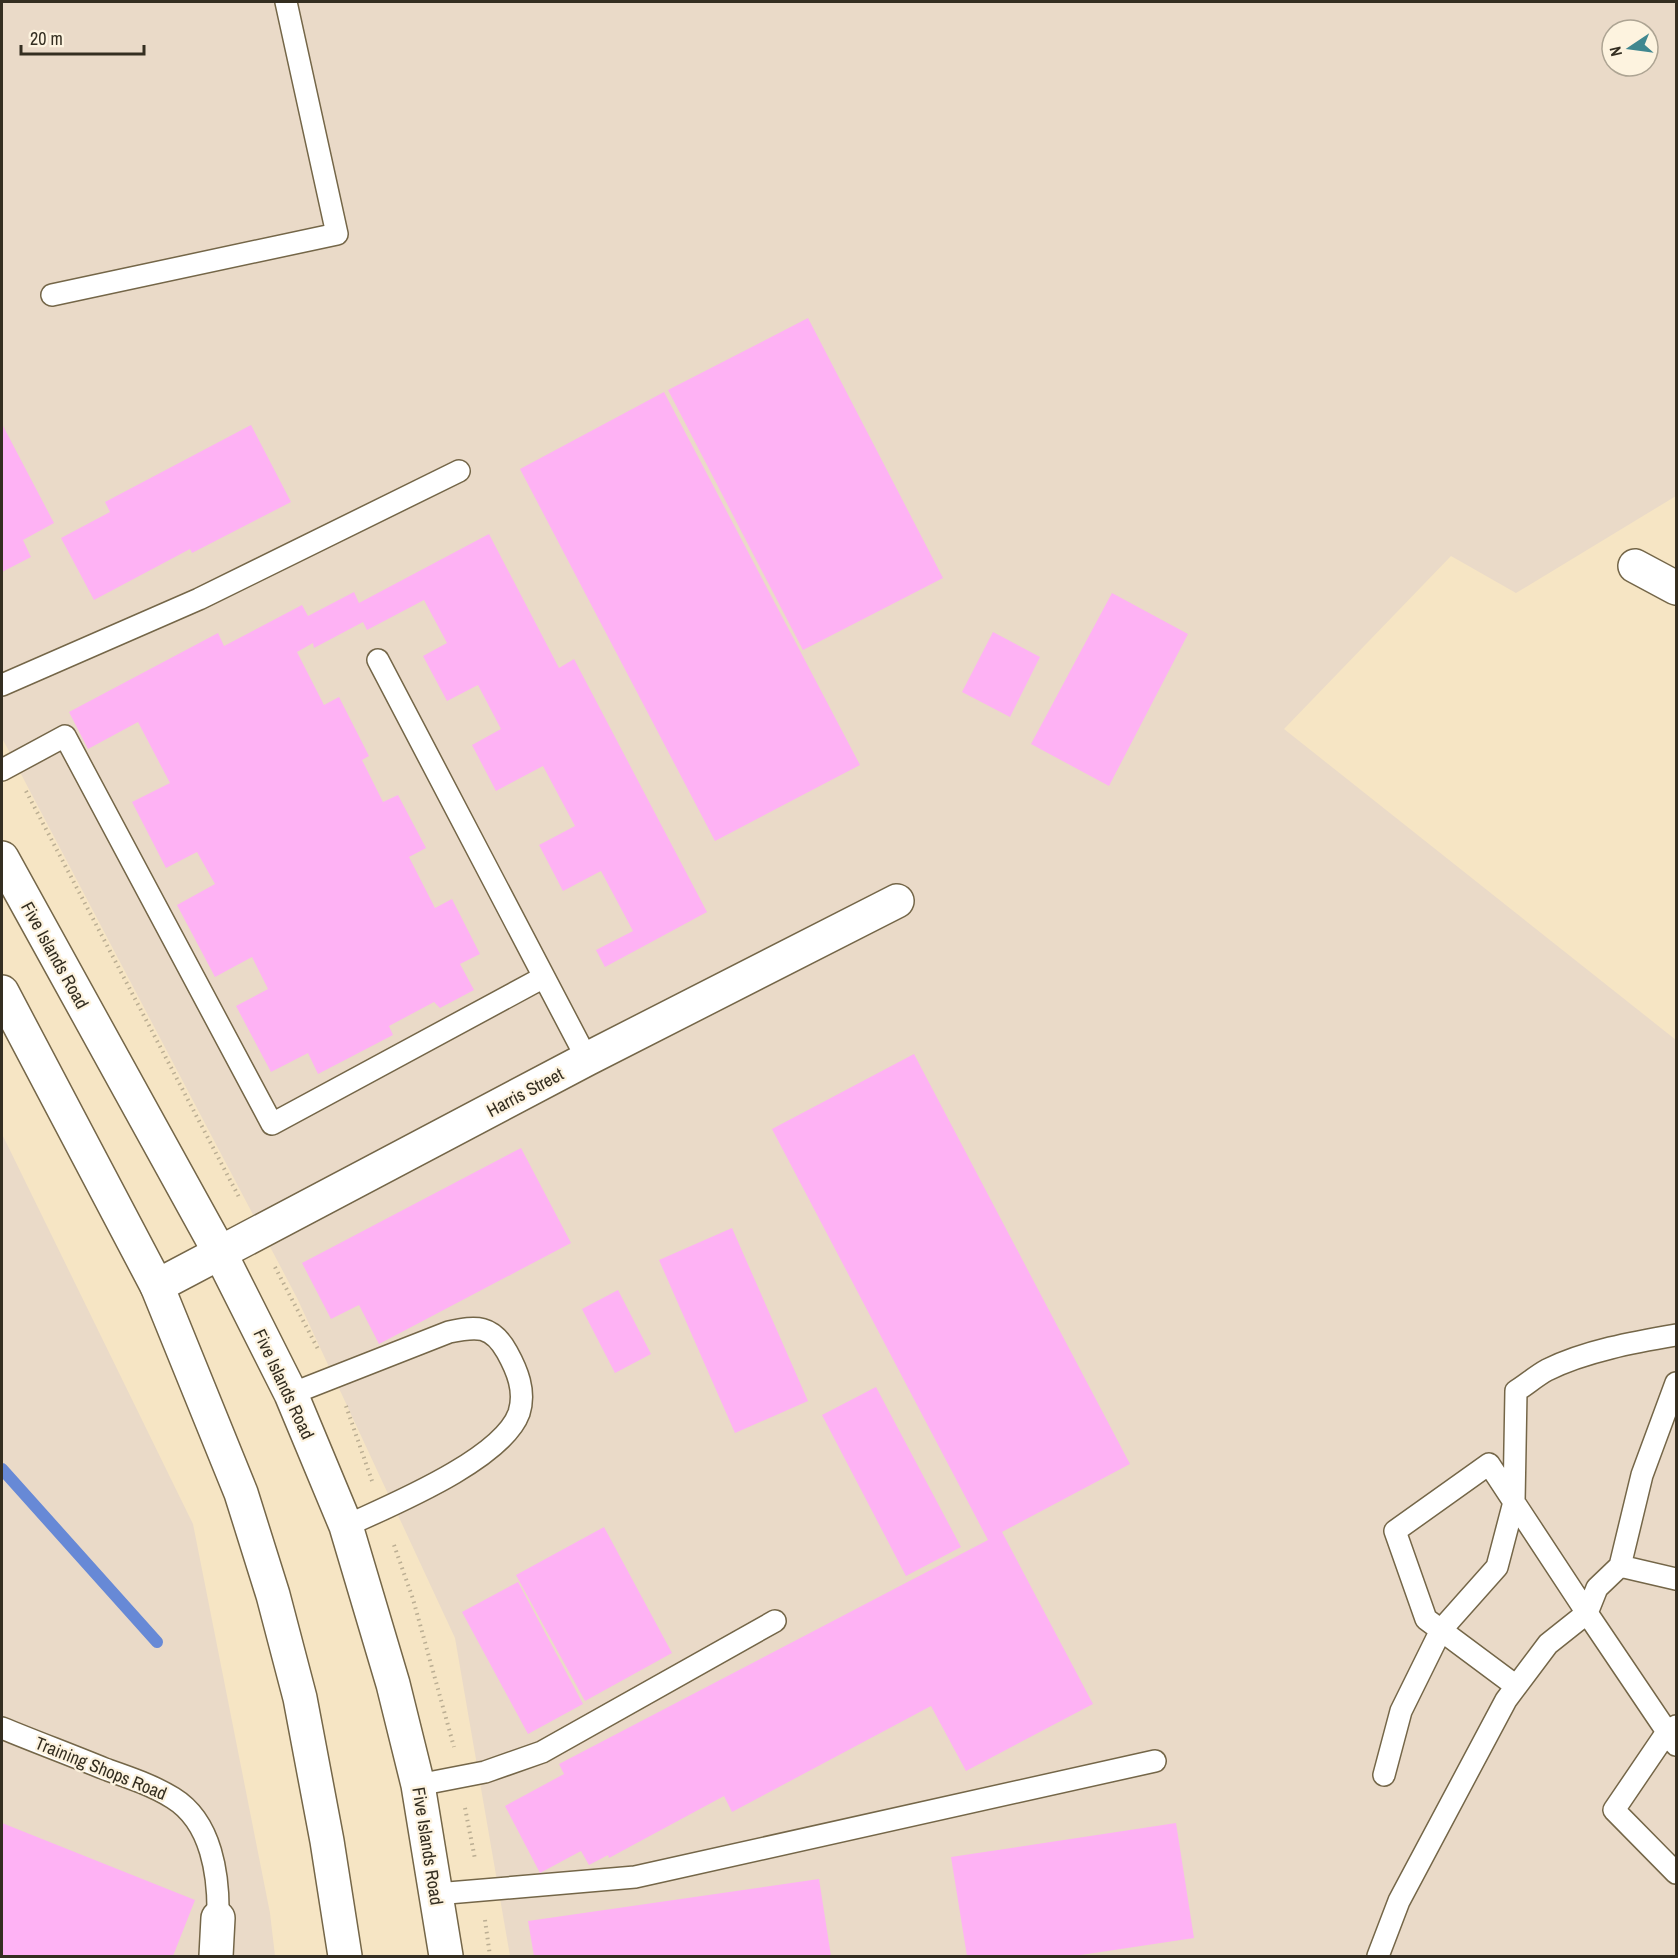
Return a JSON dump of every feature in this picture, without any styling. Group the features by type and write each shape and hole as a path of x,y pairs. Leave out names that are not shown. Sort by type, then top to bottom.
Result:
{"main road":[{"path":"1635,566 1677,588"},
{"name":"Five Islands Road","path":"2,858 220,1253 291,1394 345,1526 390,1674 418,1785 446,1956"},
{"name":"Harris Street","path":"156,1287 587,1059 897,901"},
{"path":"2,992 156,1287 241,1493 273,1595 300,1698 327,1841 345,1956"},
{"name":"Training Shops Road","path":"216,1956 218,1918"}],"lane":[{"path":"52,295 337,234 286,2"},
{"path":"2,685 199,599 459,471"},
{"path":"378,660 587,1059"},
{"path":"2,770 65,736 272,1124 544,977"},
{"path":"291,1394 449,1332 468,1328 486,1329 500,1339 518,1372 521,1401 518,1414 493,1444 437,1484 345,1526"},
{"path":"1384,1775 1401,1711 1441,1630 1497,1567 1514,1502 1516,1391 1547,1371 1590,1355 1626,1343 1677,1335"},
{"path":"1378,1956 1399,1901 1506,1700 1548,1644 1587,1613 1597,1588 1620,1566 1642,1475 1677,1383"},
{"path":"1516,1686 1426,1619 1395,1531 1489,1464 1587,1613 1673,1734 1614,1810 1677,1873"},
{"path":"1620,1566 1677,1579"},
{"path":"418,1785 485,1772 542,1752 775,1621"},
{"name":"Training Shops Road","path":"2,1728 148,1785 175,1799 195,1819 209,1846 216,1874 218,1918"},
{"path":"436,1894 635,1876 1155,1761"}],"shaded area":[{"path":"2,2 1676,2 1676,496 1516,593 1451,556 1284,729 1676,1040 1676,1956 510,1956 455,1638 297,1298 2,738"},
{"path":"2,1134 193,1524 270,1913 275,1956 2,1956"}],"building":[{"path":"808,318 943,578 803,650 668,390"},
{"path":"664,392 860,765 715,841 520,469"},
{"path":"2,424 54,523 23,540 31,557 2,572"},
{"path":"251,425 291,502 192,553 190,549 94,600 61,538 110,512 105,502"},
{"path":"489,534 559,668 574,659 707,912 605,967 596,950 633,931 601,871 563,891 539,845 575,826 543,766 496,791 472,745 501,729 478,685 447,701 423,656 447,643 424,600 367,630 363,622 314,648 313,643 297,652 324,705 339,697 369,756 362,760 383,802 398,795 426,848 409,857 435,908 452,899 480,954 460,964 474,990 440,1008 434,1002 389,1026 393,1035 318,1074 308,1053 271,1072 236,1006 268,989 252,957 215,977 177,905 215,884 197,852 166,868 132,802 170,783 138,722 88,749 69,712 218,633 224,646 302,605 308,616 354,592 359,603"},
{"path":"1112,593 1188,634 1109,786 1031,744"},
{"path":"993,632 1040,657 1010,717 962,692"},
{"path":"914,1054 1130,1464 1002,1532 1093,1704 966,1771 931,1706 732,1812 724,1796 609,1858 608,1855 589,1865 581,1851 540,1873 505,1806 564,1774 559,1764 988,1540 772,1129"},
{"path":"521,1148 571,1243 379,1344 359,1305 331,1319 302,1263"},
{"path":"732,1228 808,1401 735,1433 659,1260"},
{"path":"618,1290 651,1354 615,1373 582,1309"},
{"path":"876,1387 961,1547 906,1576 822,1415"},
{"path":"604,1527 672,1653 585,1701 516,1575"},
{"path":"518,1582 583,1704 528,1734 462,1612"},
{"path":"2,1823 195,1900 173,1956 2,1956"},
{"path":"1176,1823 1194,1938 1074,1956 967,1956 951,1857"},
{"path":"819,1879 831,1956 534,1956 528,1921"}],"waterway":[{"path":"2,1469 157,1642"}]}
